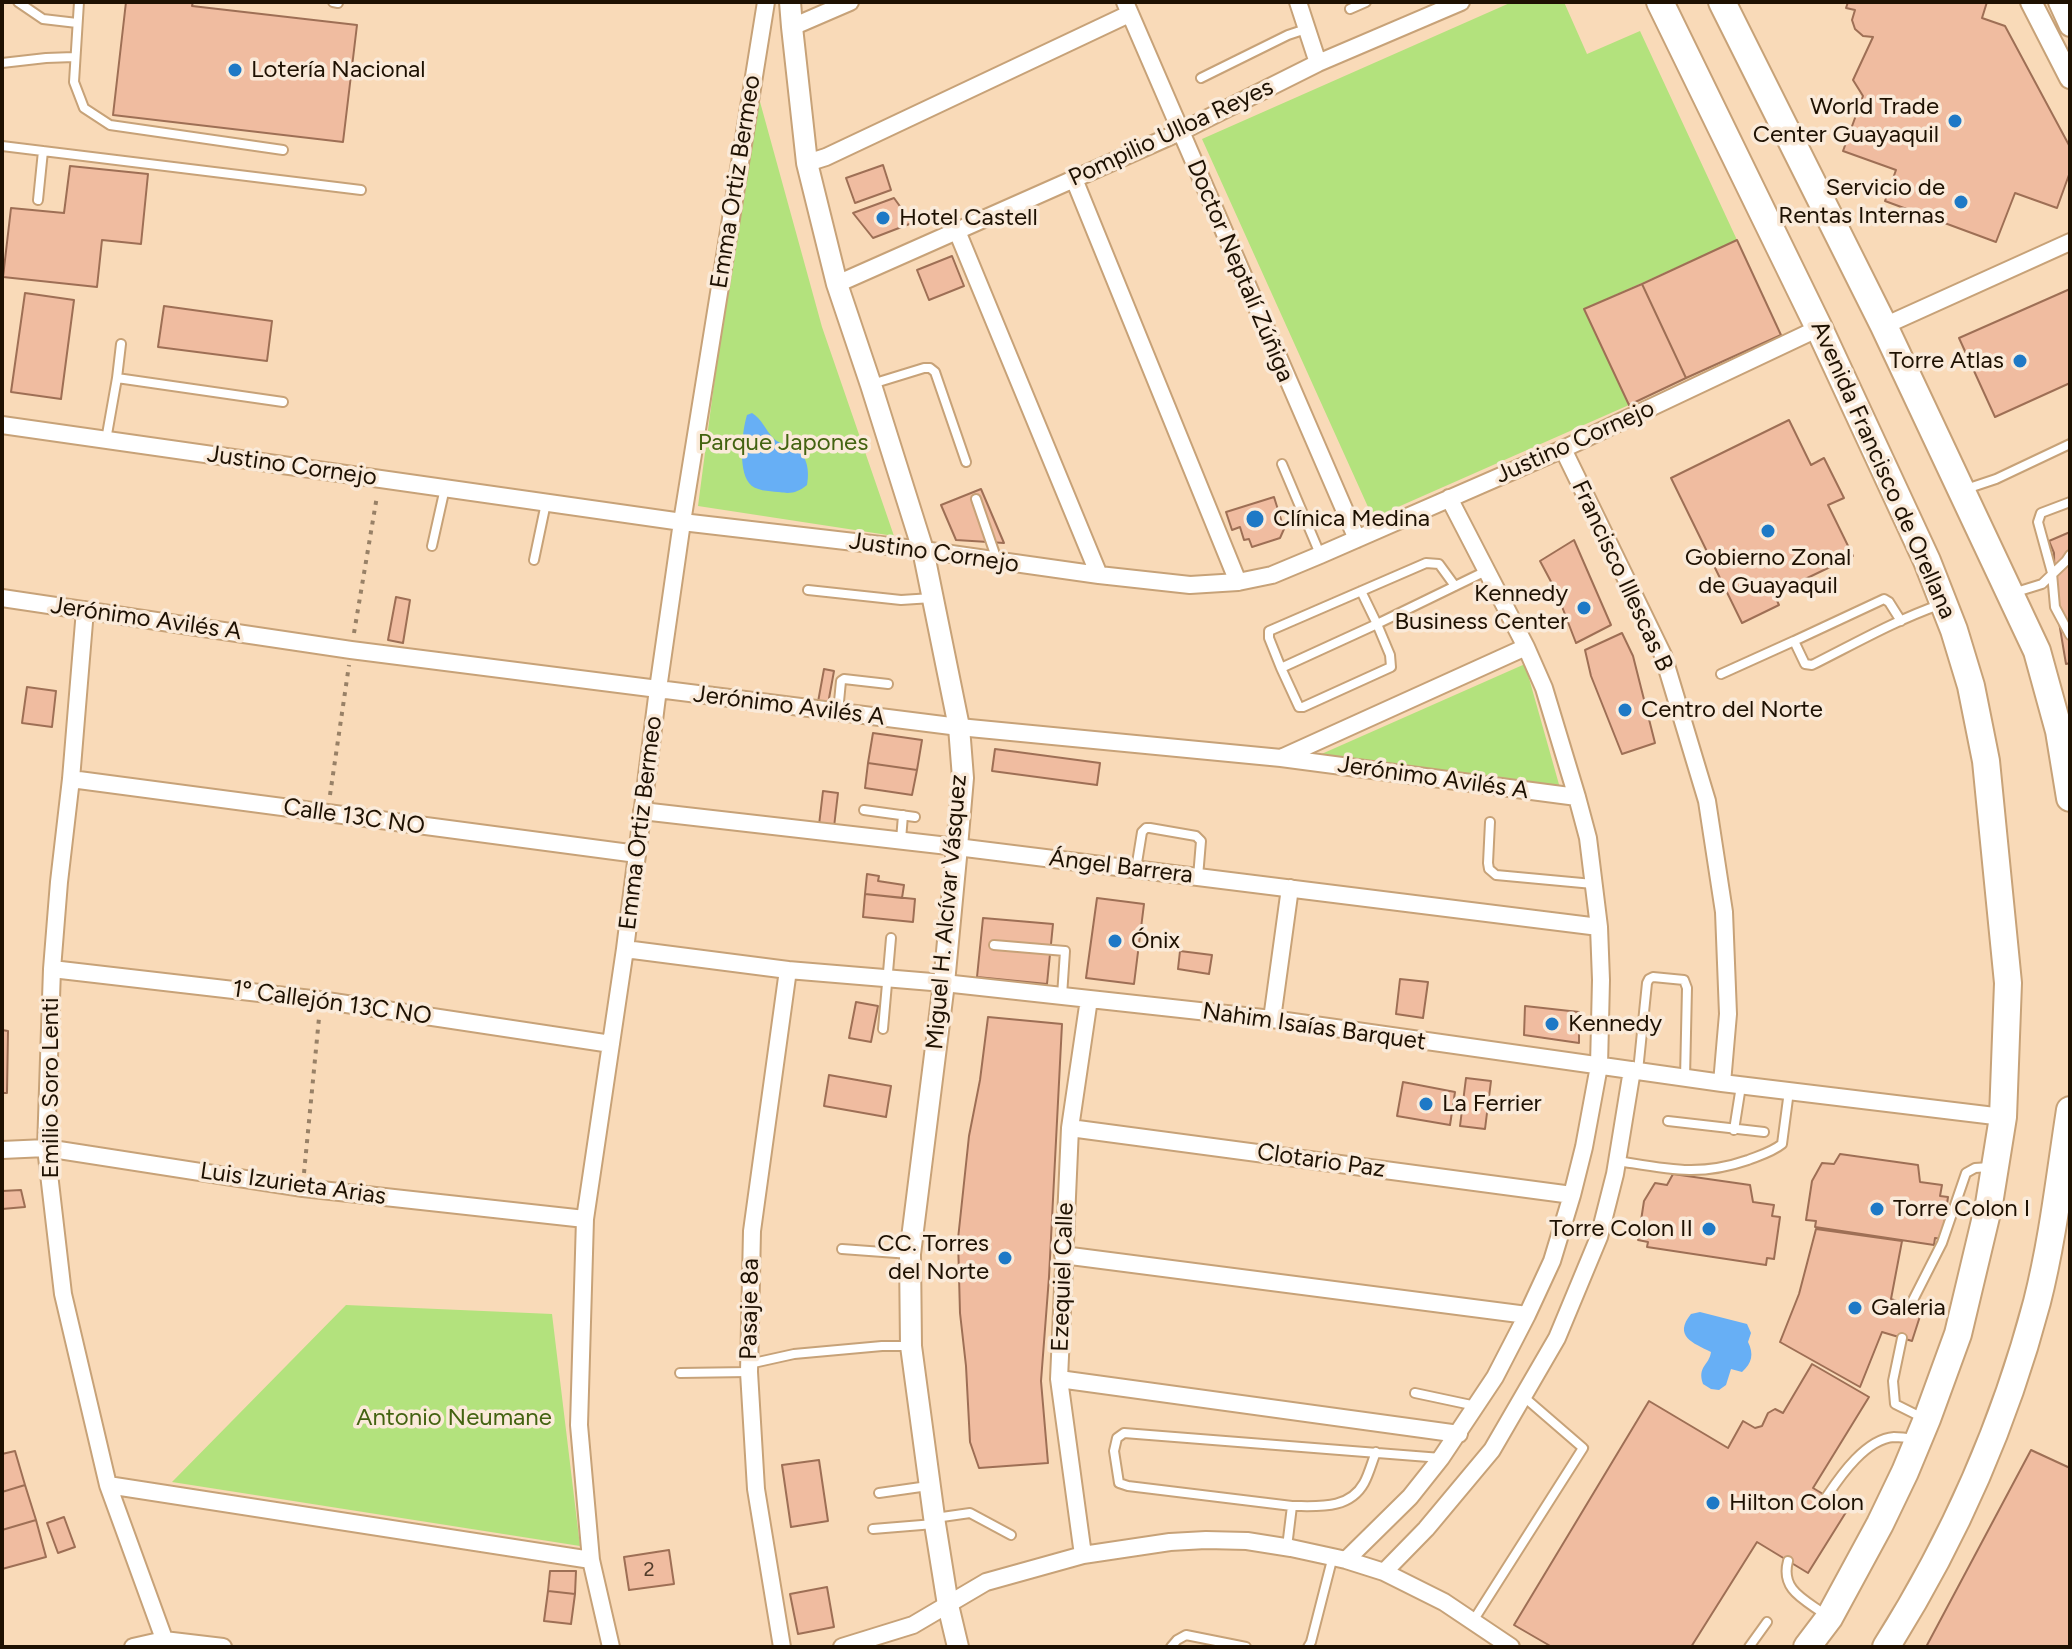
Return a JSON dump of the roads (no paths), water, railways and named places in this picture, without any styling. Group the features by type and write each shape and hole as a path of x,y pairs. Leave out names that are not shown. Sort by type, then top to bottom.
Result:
{"main road":[{"name":"Avenida Francisco de Orellana","path":"1660,2 1819,328 1927,561 1954,630 1971,686 1986,761 2008,983 2003,1117 1986,1218 1962,1321 1941,1386 1880,1524 1829,1618 1807,1647"},
{"path":"1722,2 1884,326 2037,651 2059,731 2070,798"},
{"path":"1886,1647 1919,1592 1964,1504 2014,1375 2036,1303 2054,1223 2069,1122"},
{"path":"1817,1647 1829,1618"}],"street":[{"name":"Emma Ortiz Bermeo","path":"611,1647 591,1560 579,1425 585,1219 625,949 682,522 766,2"},
{"name":"Miguel H. Alcívar Vásquez","path":"790,2 807,163 837,284 923,550 959,727 963,778 957,847 944,983 910,1254 911,1346 934,1521 958,1647"},
{"path":"792,27 850,2"},
{"path":"1298,2 1318,63"},
{"name":"Pompilio Ulloa Reyes","path":"837,284 1180,132 1434,7 1461,2"},
{"path":"2031,2 2070,78"},
{"path":"2059,2 2070,25"},
{"path":"807,163 826,157 1127,8"},
{"name":"Doctor Neptalí Zúñiga","path":"1127,8 1357,539"},
{"path":"1074,179 1238,582"},
{"path":"957,231 1099,575"},
{"path":"1884,326 2070,242"},
{"name":"Justino Cornejo","path":"2,425 682,522 1190,585 1238,582 1272,575 1563,449 1819,328"},
{"name":"Francisco Illescas B","path":"1563,449 1663,655 1707,801 1724,912 1728,1014 1722,1083"},
{"path":"1340,1558 1410,1497 1459,1434 1495,1377 1552,1261 1584,1147 1599,1066 1599,927 1588,838 1544,688 1449,498"},
{"name":"Jerónimo Avilés A","path":"2,598 351,650 838,712 959,727 1281,758 1577,797"},
{"name":"Emilio Soro Lenti","path":"85,610 52,969 46,1148 63,1294 108,1485 165,1643"},
{"path":"1281,758 1526,647"},
{"name":"Calle 13C NO","path":"71,779 637,854"},
{"name":"Ángel Barrera","path":"642,811 1599,927"},
{"path":"1272,1019 1290,888"},
{"name":"Nahim Isaías Barquet","path":"625,949 788,970 944,983 1272,1019 1722,1083 2003,1117"},
{"name":"1º Callejón 13C NO","path":"52,969 320,1000 611,1044"},
{"name":"Pasaje 8a","path":"782,1647 756,1489 749,1368 752,1231 788,970"},
{"name":"Ezequiel Calle","path":"1083,1555 1059,1379 1070,1128 1089,999"},
{"path":"1384,1572 1426,1529 1492,1450 1557,1338 1599,1237 1635,1071"},
{"name":"Clotario Paz","path":"1070,1128 1572,1195"},
{"name":"Luis Izurieta Arias","path":"2,1150 46,1148 303,1188 585,1219"},
{"path":"1063,1255 1527,1315"},
{"path":"1059,1379 1459,1434"},
{"path":"108,1485 591,1560"},
{"path":"842,1647 913,1625 986,1582 1083,1555 1157,1543 1206,1540 1247,1541 1287,1547 1340,1558 1384,1572 1444,1602 1511,1647"},
{"path":"133,1647 165,1643 223,1647"}],"lane":[{"path":"18,2 43,19 77,23"},
{"path":"79,2 74,82 84,108 110,125 283,150"},
{"path":"1350,9 1366,2"},
{"path":"1201,78 1288,35 1307,29"},
{"path":"2,63 74,57"},
{"path":"2,146 361,190"},
{"path":"38,200 43,151"},
{"path":"106,440 121,344"},
{"path":"871,385 924,368 935,372 966,462"},
{"path":"117,378 283,402"},
{"path":"1962,491 1996,479 2070,444"},
{"path":"1282,464 1320,555"},
{"path":"432,546 445,487"},
{"path":"976,499 997,561"},
{"path":"534,560 547,502"},
{"path":"2070,502 2041,513 2038,522 2052,573 2055,607 2070,635"},
{"path":"2010,594 2042,584 2070,555"},
{"path":"1361,591 1390,655 1391,667 1299,707 1269,638 1269,631 1361,591 1426,563 1439,564 1455,586"},
{"path":"1281,668 1486,571"},
{"path":"808,590 901,600 933,598"},
{"path":"1721,674 1884,599 1901,621"},
{"path":"1794,641 1805,664 1812,665 1918,612 1944,603"},
{"path":"838,712 841,681 844,679 888,684"},
{"path":"864,810 915,817"},
{"path":"901,840 903,815"},
{"path":"1490,822 1489,869 1496,875 1594,884"},
{"path":"1136,869 1142,832 1150,828 1200,838 1198,877"},
{"path":"883,1029 891,938"},
{"path":"994,945 1065,951 1062,996"},
{"path":"1635,1071 1649,979 1684,980 1687,988 1685,1078"},
{"path":"1734,1130 1741,1085"},
{"path":"1617,1161 1691,1171 1730,1166 1774,1151 1782,1144 1789,1091"},
{"path":"1668,1121 1764,1132"},
{"path":"1910,1306 1942,1243 1966,1173 1975,1168 1995,1167"},
{"path":"842,1249 910,1254"},
{"path":"1902,1338 1893,1381 1895,1404 1923,1429"},
{"path":"680,1373 749,1368 794,1354 911,1346"},
{"path":"1415,1393 1476,1406"},
{"path":"1473,1621 1583,1448 1524,1397"},
{"path":"1827,1496 1848,1466 1872,1446 1891,1437 1923,1429"},
{"path":"1376,1452 1363,1486 1348,1499 1332,1506 1292,1506 1128,1486 1119,1483 1114,1451 1117,1438 1124,1433 1376,1452 1441,1458"},
{"path":"879,1493 929,1486"},
{"path":"1287,1547 1292,1506"},
{"path":"873,1529 970,1513 1011,1535"},
{"path":"1308,1647 1340,1558"},
{"path":"1788,1561 1785,1572 1787,1583 1829,1618"},
{"path":"1749,1647 1767,1622"},
{"path":"1171,1647 1186,1635 1246,1647"}],"water":[{"path":"752,413 775,440 791,446 804,457 808,473 807,485 803,488 783,493 758,489 749,483 743,469 742,450 747,415"},
{"path":"1700,1312 1747,1324 1751,1333 1748,1365 1742,1372 1731,1369 1726,1385 1719,1390 1703,1384 1702,1370 1711,1352 1692,1342 1685,1333 1684,1328 1691,1314"}],"place":[{"name":"Lotería Nacional","path":"235,70"},
{"name":"World Trade Center Guayaquil","path":"1955,121"},
{"name":"Servicio de Rentas Internas","path":"1961,202"},
{"name":"Hotel Castell","path":"883,218"},
{"name":"Torre Atlas","path":"2020,361"},
{"name":"Clínica Medina","path":"1255,519"},
{"name":"Gobierno Zonal de Guayaquil","path":"1768,531"},
{"name":"Kennedy Business Center","path":"1584,608"},
{"name":"Centro del Norte","path":"1625,710"},
{"name":"Ónix","path":"1115,941"},
{"name":"Kennedy","path":"1552,1024"},
{"name":"La Ferrier","path":"1426,1104"},
{"name":"Torre Colon I","path":"1877,1209"},
{"name":"Torre Colon II","path":"1709,1229"},
{"name":"CC. Torres del Norte","path":"1005,1258"},
{"name":"Galeria","path":"1855,1308"},
{"name":"Hilton Colon","path":"1713,1503"}],"park label":[{"name":"Parque Japones","path":"783,443"},
{"name":"Antonio Neumane","path":"454,1418"}]}
